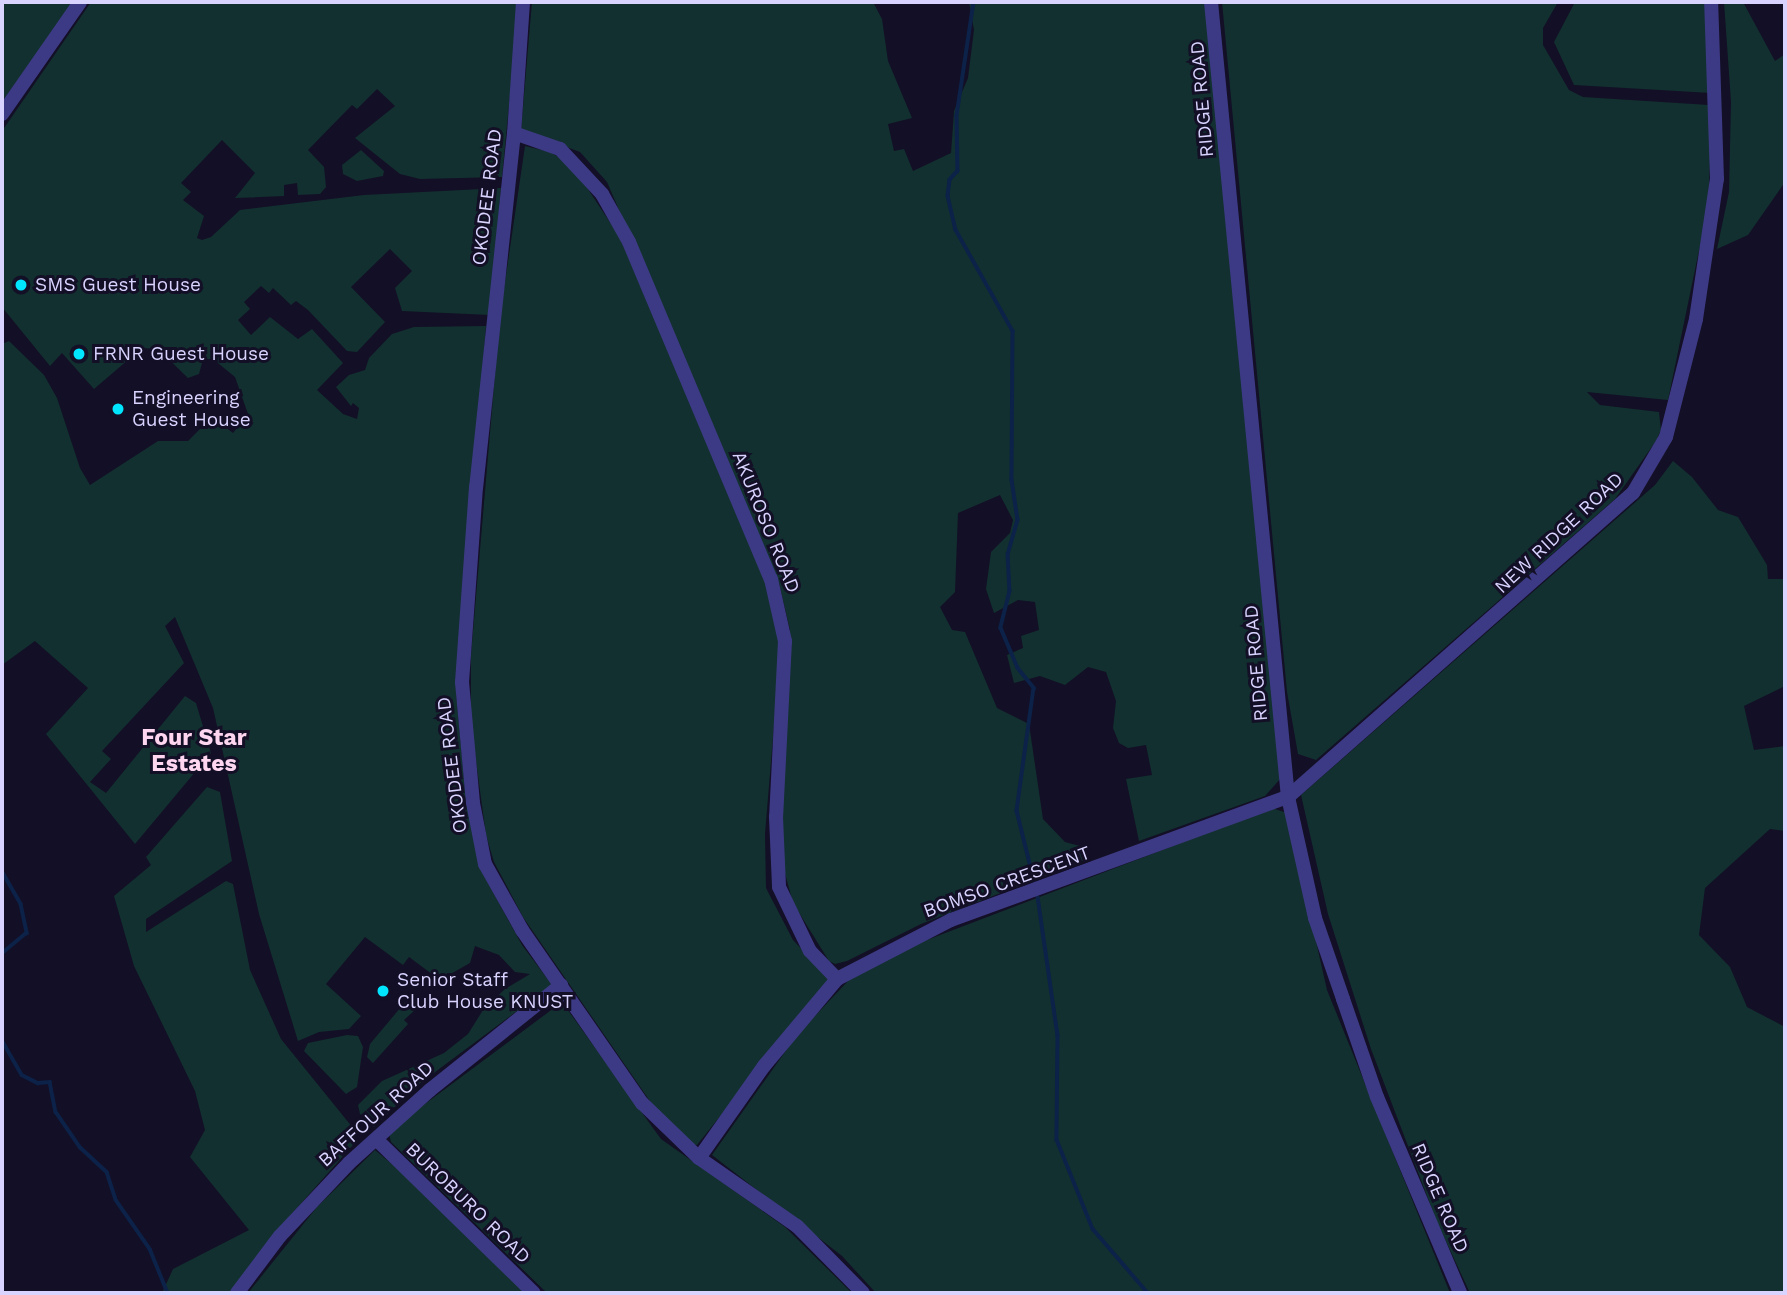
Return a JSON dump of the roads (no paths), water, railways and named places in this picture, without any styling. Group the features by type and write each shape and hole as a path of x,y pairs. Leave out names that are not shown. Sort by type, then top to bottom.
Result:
{"street":[{"path":"2,114 80,2"},
{"name":"OKODEE ROAD","path":"523,2 514,133 478,473 462,701 485,864 522,930 642,1103 699,1158 797,1226 863,1293"},
{"name":"RIDGE ROAD","path":"1211,2 1288,797 1315,918 1336,981 1377,1097 1460,1293"},
{"name":"NEW RIDGE ROAD","path":"1288,797 1615,511 1659,454 1696,319 1717,179 1711,2"},
{"name":"AKUROSO ROAD","path":"514,133 560,149 602,194 629,242 771,579 784,634 776,817 779,887 810,951 837,979"},
{"name":"BOMSO CRESCENT","path":"699,1158 764,1066 837,979 951,920 1288,797"},
{"name":"BAFFOUR ROAD","path":"237,1293 321,1191 430,1090 561,985"},
{"name":"BUROBURO ROAD","path":"377,1140 534,1293"}],"waterway":[{"path":"974,2 957,116 958,171 950,180 948,196 956,230 1013,331 1012,480 1018,520 1008,554 1010,591 1001,628 1018,668 1034,688 1017,811 1035,884"},
{"path":"2,871 21,904 27,933 2,954"},
{"path":"1038,897 1058,1036 1057,1140 1093,1229 1148,1293"},
{"path":"2,1040 22,1075 38,1083 50,1082 56,1112 80,1147 107,1172 116,1200 150,1249 168,1293"}],"place":[{"name":"SMS Guest House","path":"21,285"},
{"name":"FRNR Guest House","path":"79,354"},
{"name":"Engineering Guest House","path":"118,409"},
{"name":"Senior Staff Club House KNUST","path":"383,991"}],"district":[{"name":"Four Star Estates","path":"194,751"}]}
